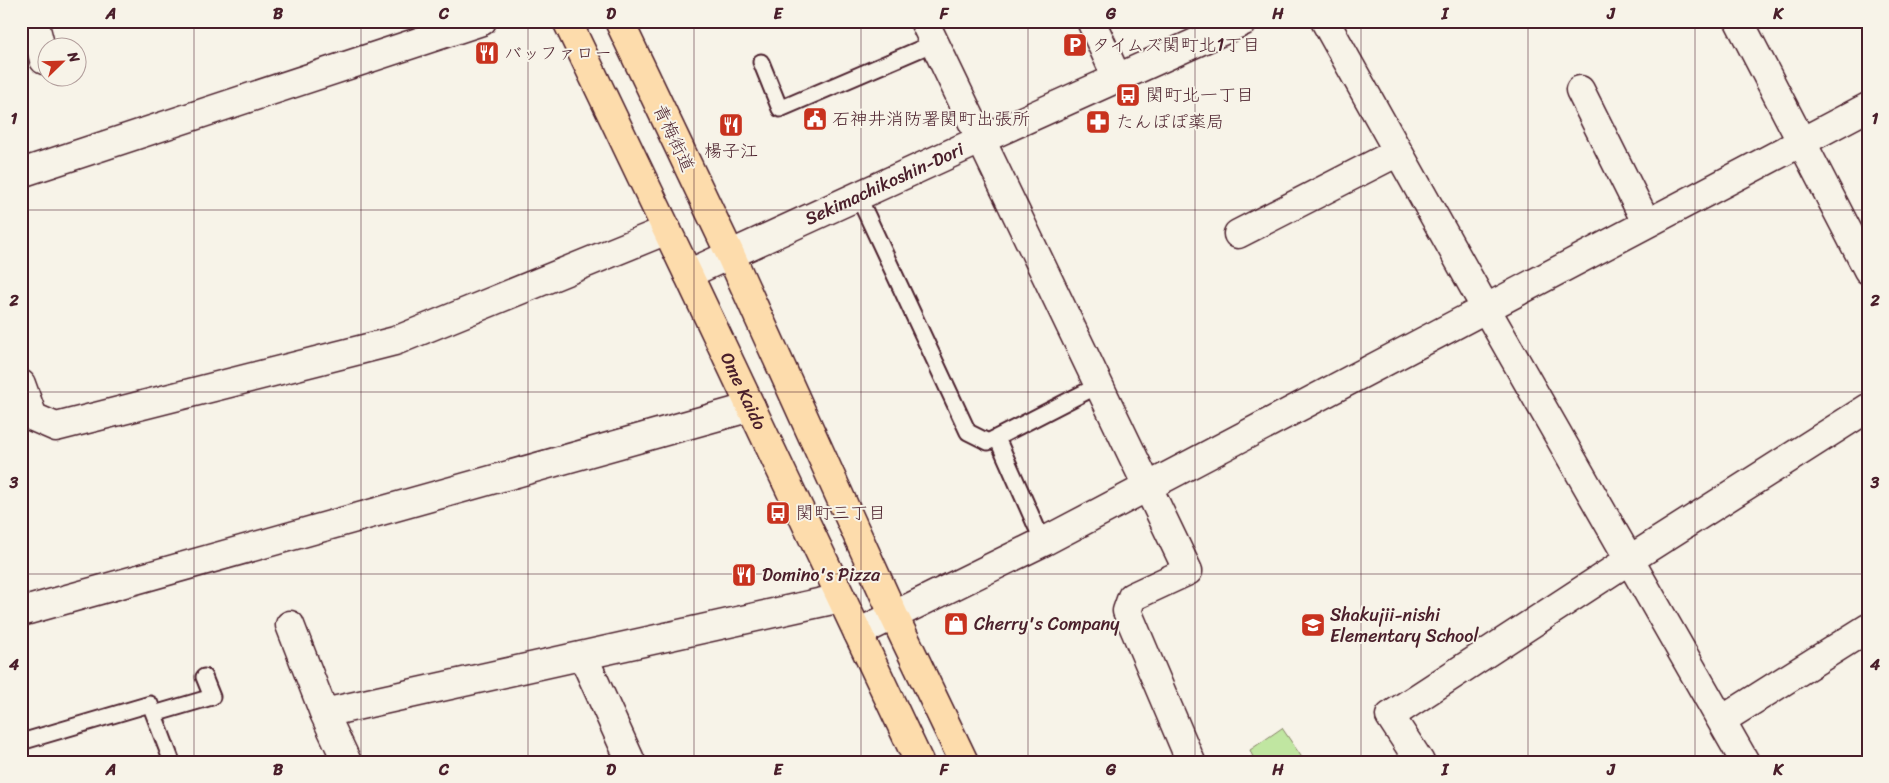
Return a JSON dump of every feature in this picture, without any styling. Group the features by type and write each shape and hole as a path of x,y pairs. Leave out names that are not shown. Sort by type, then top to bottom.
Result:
{"main road":[{"name":"Ome Kaido","path":"567,21 919,762"},
{"name":"青梅街道","path":"619,21 730,254"},
{"path":"730,254 894,616 964,762"}],"street":[{"path":"34,21 38,38"},
{"path":"21,173 482,21"},
{"path":"1091,21 1117,78"},
{"name":"Sekimachikoshin-Dori","path":"688,274 1244,21"},
{"path":"1325,21 1485,308 1722,720 1740,760"},
{"path":"1739,21 1868,270"},
{"path":"929,32 1188,571 1132,597 1127,611 1191,762"},
{"path":"1580,90 1646,222"},
{"path":"858,633 1043,542 1868,106"},
{"path":"1238,234 1398,152"},
{"path":"21,384 33,417 56,427 395,341 667,230"},
{"path":"21,612 751,407"},
{"path":"1420,762 1390,716 1629,560 1868,408"},
{"path":"324,713 841,598"},
{"path":"290,625 324,713 347,762"},
{"path":"1722,720 1868,628"},
{"path":"583,656 631,762"}],"lane":[{"path":"761,62 780,109 929,32"},
{"path":"858,196 968,432 988,442 1098,385"},
{"path":"997,438 1043,542"},
{"path":"154,714 212,697 204,677"},
{"path":"21,742 150,704 172,762"}],"green space":[{"path":"1282,728 1305,762 1255,762 1250,750"}],"place":[{"name":"タイムズ関町北1丁目","path":"1075,45"},
{"name":"バッファロー","path":"487,53"},
{"name":"関町北一丁目","path":"1128,95"},
{"name":"石神井消防署関町出張所","path":"815,119"},
{"name":"たんぽぽ薬局","path":"1098,122"},
{"name":"楊子江","path":"731,125"},
{"name":"関町三丁目","path":"778,513"},
{"name":"Domino's Pizza","path":"744,575"},
{"name":"Cherry's Company","path":"956,624"},
{"name":"Shakujii-nishi Elementary School","path":"1313,625"}]}
